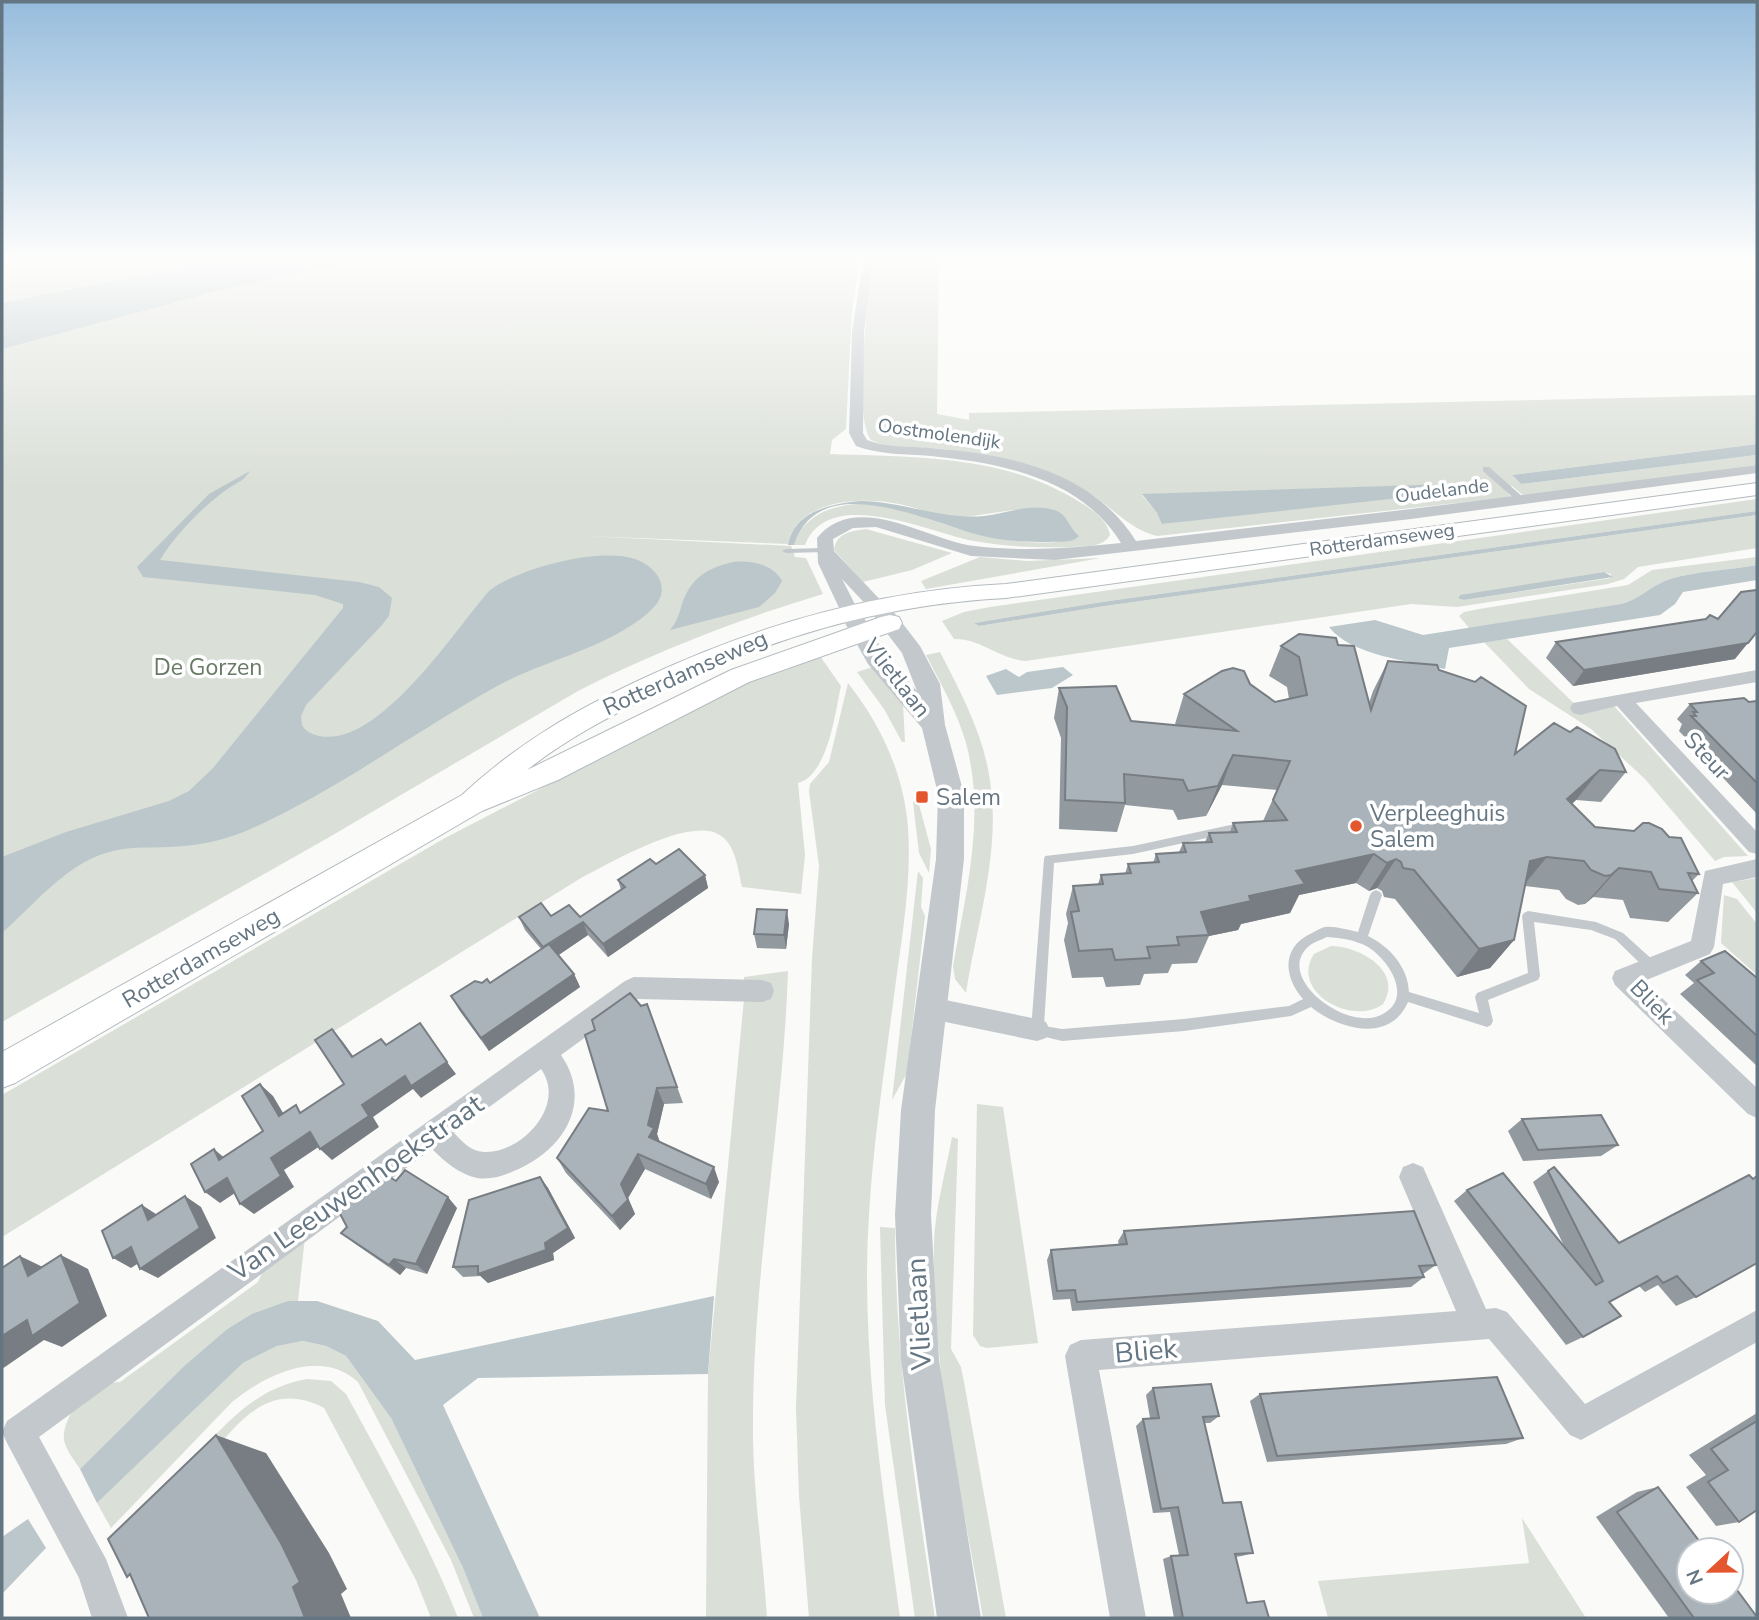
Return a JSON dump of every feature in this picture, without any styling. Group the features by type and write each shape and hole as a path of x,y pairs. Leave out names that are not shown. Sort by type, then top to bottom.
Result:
{"main road":[{"name":"Rotterdamseweg","path":"2,1071 472,803 548,773 740,676 856,623 884,615 1006,592 1757,489"}],"street":[{"name":"Oostmolendijk","path":"858,337 856,433 862,443 878,449 962,455 1049,477 1100,506 1116,522 1131,546"},
{"name":"Oudelande","path":"1131,546 1757,469"},
{"path":"856,623 834,583 824,550 825,538 830,532 863,522 884,524 971,551 992,554 1055,555 1131,546"},
{"path":"824,550 884,615"},
{"name":"Vlietlaan","path":"884,615 912,651 928,684 933,725 951,794 950,859 918,1110 914,1215 920,1360 959,1618"},
{"name":"Vlietlaan","path":"856,623 876,659 933,725"},
{"path":"1580,708 1757,676"},
{"name":"Steur","path":"1621,699 1757,846"},
{"name":"Bliek","path":"1757,868 1713,877 1702,947 1625,978 1757,1105"},
{"name":"Van Leeuwenhoekstraat","path":"110,1618 94,1571 18,1432 91,1376 634,988 762,991"},
{"path":"931,1009 1037,1030"},
{"path":"435,1132 453,1152 481,1166 510,1159 538,1144 556,1120 564,1095 559,1071 544,1053"},
{"path":"1412,1177 1477,1324"},
{"name":"Bliek","path":"1128,1618 1081,1356 1496,1323 1581,1424 1757,1325"}],"lane":[{"path":"1486,469 1521,500"},
{"path":"786,551 824,550"},
{"path":"1235,828 1133,850 1049,859 1037,1030 1062,1035 1184,1025 1292,1011 1311,1001"},
{"path":"1362,938 1376,895"},
{"path":"1405,996 1487,1021 1481,997 1534,976 1528,916 1592,925 1619,936 1651,966"},
{"path":"1326,932 1362,938 1385,953 1401,974 1405,996 1399,1010 1387,1020 1369,1024 1338,1018 1311,1001 1299,986 1293,971 1294,956 1300,944 1311,936 1326,932"}],"green space":[{"name":"De Gorzen","path":"2,337 851,337 846,429 832,440 830,454 958,461 1020,475 1050,486 1088,507 1102,519 1108,529 1110,535 1107,539 1087,546 1010,546 974,541 908,523 858,515 836,518 817,527 805,545 794,545 808,522 818,515 830,509 857,504 892,506 959,529 1013,540 1050,542 1065,541 1078,536 1063,523 1019,510 951,516 893,503 863,501 830,505 815,511 793,530 788,544 586,536 791,546 795,557 806,558 823,594 699,637 578,691 326,839 2,1022"},
{"path":"865,337 938,337 937,414 969,420 969,413 1757,395 1757,444 1512,475 1521,484 1757,455 1757,465 1524,496 1512,486 1502,487 1511,497 1157,536 1125,520 1086,491 1029,469 967,453 890,446 871,440 865,427 863,406","holes":["1481,483 1163,524 1142,495"]},
{"path":"1757,499 1757,511 1102,602 974,623 979,626 1757,515 1757,548 1638,567 1624,579 1608,584 1457,607 1411,604 1026,661 1007,657 972,642 954,639 942,621 964,612","holes":["1604,572 1611,574 1611,578 1464,600 1458,596"]},
{"path":"866,529 952,553 912,570 863,582 834,550 841,536"},
{"path":"980,557 1027,561 1101,558 926,589 921,581"},
{"path":"1757,557 1757,565 1670,579 1621,604 1470,629 1459,616 1464,612 1479,609 1628,585 1652,570"},
{"path":"1507,639 1583,712 1614,706 1748,856 1724,857 1715,861 1645,779 1591,729 1529,689 1484,642"},
{"path":"940,652 983,747 993,807 990,861 966,993 955,979 953,966 972,854 972,771 962,732 926,655"},
{"path":"820,656 841,686 833,726 823,756 808,778 798,783 805,855 801,894 742,887 732,850 718,834 687,832 649,844 581,878 2,1237 2,1095 445,838 727,692"},
{"path":"873,667 903,704 905,742 902,742 884,709 857,672"},
{"path":"848,683 871,716 889,751 902,788 908,828 907,891 876,1136 867,1276 873,1405 900,1618 809,1618 799,1496 796,1408 812,959 819,866 809,791 810,784 829,762"},
{"path":"918,801 931,849 929,873 919,853 913,802"},
{"path":"918,871 923,878 921,907 925,916 907,1073 892,1100"},
{"path":"1757,878 1757,913 1732,882"},
{"path":"1724,895 1737,899 1757,924 1757,975 1721,943"},
{"path":"1331,946 1354,950 1383,971 1388,981 1388,992 1383,1004 1370,1010 1356,1011 1328,1002 1317,993 1310,981 1309,968 1314,954"},
{"path":"788,971 754,1365 754,1470 767,1618 706,1618 708,1374 744,977"},
{"path":"977,1104 1003,1107 1038,1343 987,1348 980,1346 973,1335"},
{"path":"952,1137 958,1139 951,1349 961,1367 1006,1618 983,1618 957,1478 937,1337 934,1243"},
{"path":"880,1227 895,1228 903,1375 935,1618 915,1618 885,1405"},
{"path":"305,1237 298,1301 288,1301 226,1330 184,1366 80,1469 66,1447 64,1432 74,1408 86,1395 100,1384 120,1382 258,1282 267,1262"},
{"path":"303,1341 326,1346 346,1356 391,1418 463,1568 483,1618 474,1618 451,1560 358,1382 343,1372 327,1367 311,1366 277,1374 232,1402 111,1528 97,1503 243,1363 277,1346"},
{"path":"307,1379 331,1381 346,1394 419,1532 458,1618 431,1618 416,1580 324,1408 305,1401 272,1401 245,1418 209,1457 202,1449 237,1414 262,1396"},
{"path":"1522,1518 1586,1618 1328,1618 1318,1581 1529,1563"}],"shaded area":[{"path":"2,337 48,337 2,349"},
{"path":"1757,444 1757,455 1521,484 1512,475"},
{"path":"250,471 200,511 160,560 359,582 379,587 392,598 389,616 382,625 306,705 301,716 302,725 307,731 319,736 342,735 366,724 390,706 436,658 489,591 519,575 581,558 620,556 643,562 655,572 662,592 654,607 621,632 499,685 343,780 246,831 198,844 122,849 91,859 63,876 2,933 2,857 66,832 169,801 189,791 213,768 343,608 343,604 315,595 143,577 137,567 209,494"},
{"path":"1481,483 1490,488 1162,524 1142,494"},
{"path":"860,501 968,517 1045,508 1062,514 1079,536 1065,542 1005,540 979,535 905,512 850,504 826,509 807,522 794,545 788,545 798,524 815,511"},
{"path":"1757,511 1757,515 979,626 974,623 1102,602"},
{"path":"733,562 761,564 778,575 782,581 775,593 759,607 670,630 695,581 715,567"},
{"path":"1757,565 1757,580 1683,592 1675,604 1660,615 1449,648 1445,669 1366,651 1339,637 1329,627 1375,620 1423,635 1621,604 1680,576"},
{"path":"1604,572 1613,577 1464,600 1458,598 1460,595"},
{"path":"1063,667 1073,675 1052,688 997,695 986,676 1006,669 1019,677 1027,672"},
{"path":"714,1296 708,1374 478,1378 443,1405 540,1618 483,1618 463,1568 391,1418 346,1356 326,1346 303,1341 277,1346 243,1363 97,1503 80,1469 184,1366 226,1330 252,1314 288,1301 317,1301 378,1321 415,1360"},
{"path":"28,1519 46,1548 2,1594 2,1537"}],"building":[{"path":"1757,590 1757,632 1748,643 1584,670 1556,642 1706,619 1710,615 1718,619 1741,592"},
{"name":"Verpleeghuis Salem","path":"1299,634 1336,638 1338,645 1354,646 1371,710 1388,661 1437,665 1439,670 1475,682 1481,677 1526,706 1515,754 1554,723 1570,732 1577,727 1615,749 1626,772 1600,770 1567,799 1595,827 1634,831 1643,823 1649,823 1662,829 1669,837 1681,838 1699,874 1688,873 1698,893 1659,889 1651,872 1619,868 1611,875 1605,876 1591,870 1584,861 1547,857 1530,861 1514,940 1479,949 1414,870 1403,868 1401,862 1396,859 1387,863 1374,854 1296,871 1305,884 1249,896 1251,901 1201,912 1209,935 1177,937 1179,945 1147,947 1150,958 1115,960 1112,949 1079,951 1071,912 1079,911 1073,886 1103,884 1101,875 1131,873 1128,864 1159,862 1156,854 1186,852 1183,843 1212,842 1209,833 1237,832 1233,823 1287,820 1273,800 1290,761 1233,755 1218,786 1188,791 1183,780 1124,774 1125,803 1065,800 1067,707 1059,688 1116,686 1131,721 1237,731 1184,694 1222,671 1233,668 1244,671 1250,684 1275,702 1307,695 1299,657 1281,646"},
{"path":"1744,698 1749,702 1757,701 1757,783 1691,716 1696,716 1693,712 1697,712 1690,704"},
{"path":"679,849 705,875 603,944 583,922 543,947 519,917 541,903 551,916 569,905 580,917 625,887 618,880 650,859 656,864"},
{"path":"757,909 787,910 784,935 754,934"},
{"path":"549,944 574,974 481,1038 451,996 475,981 482,983 487,979 490,983"},
{"path":"1725,951 1757,978 1757,1036 1697,980 1714,973 1701,961"},
{"path":"630,993 641,1006 647,1004 677,1087 657,1088 648,1125 654,1128 649,1137 714,1167 706,1184 638,1154 621,1184 628,1200 612,1216 557,1158 589,1108 608,1111 585,1035 595,1030 592,1020"},
{"path":"420,1023 447,1062 411,1086 405,1076 362,1105 369,1116 320,1149 310,1132 271,1158 281,1176 240,1204 227,1178 205,1192 191,1164 214,1149 219,1160 263,1131 242,1096 260,1084 279,1116 296,1105 300,1113 344,1084 315,1040 332,1029 352,1057 381,1039 386,1045"},
{"path":"1601,1115 1618,1145 1538,1150 1522,1119"},
{"path":"1554,1167 1619,1243 1749,1175 1753,1179 1757,1176 1757,1263 1696,1297 1677,1276 1663,1283 1657,1276 1609,1302 1621,1316 1583,1337 1467,1190 1503,1173 1596,1285 1603,1281 1548,1171"},
{"path":"405,1170 448,1197 416,1264 394,1259 389,1265 341,1233 347,1227 337,1208 385,1174 396,1181"},
{"path":"540,1177 568,1228 545,1243 546,1250 478,1274 478,1266 453,1267 469,1200"},
{"path":"185,1196 200,1228 140,1269 131,1247 113,1258 102,1231 142,1205 148,1220"},
{"path":"1414,1211 1436,1265 1419,1266 1424,1277 1077,1302 1075,1290 1057,1291 1051,1250 1127,1244 1124,1231"},
{"path":"61,1255 80,1303 32,1336 27,1320 2,1336 2,1268 20,1256 28,1276"},
{"path":"1497,1377 1523,1438 1277,1456 1260,1394"},
{"path":"1211,1384 1219,1416 1203,1417 1223,1503 1241,1502 1253,1553 1235,1554 1247,1603 1264,1601 1269,1618 1183,1618 1171,1556 1188,1555 1178,1507 1161,1509 1143,1419 1159,1418 1153,1388"},
{"path":"1757,1421 1757,1510 1739,1522 1708,1482 1728,1470 1711,1449"},
{"path":"216,1435 281,1543 300,1582 293,1587 305,1618 149,1618 130,1574 127,1577 108,1539"},
{"path":"1658,1487 1695,1536 1675,1536 1675,1592 1617,1512"},
{"path":"1745,1601 1757,1617 1757,1618 1694,1618 1685,1606 1745,1606"}],"place":[{"name":"Salem","path":"922,797"},
{"name":"Verpleeghuis Salem","path":"1356,826"}]}
